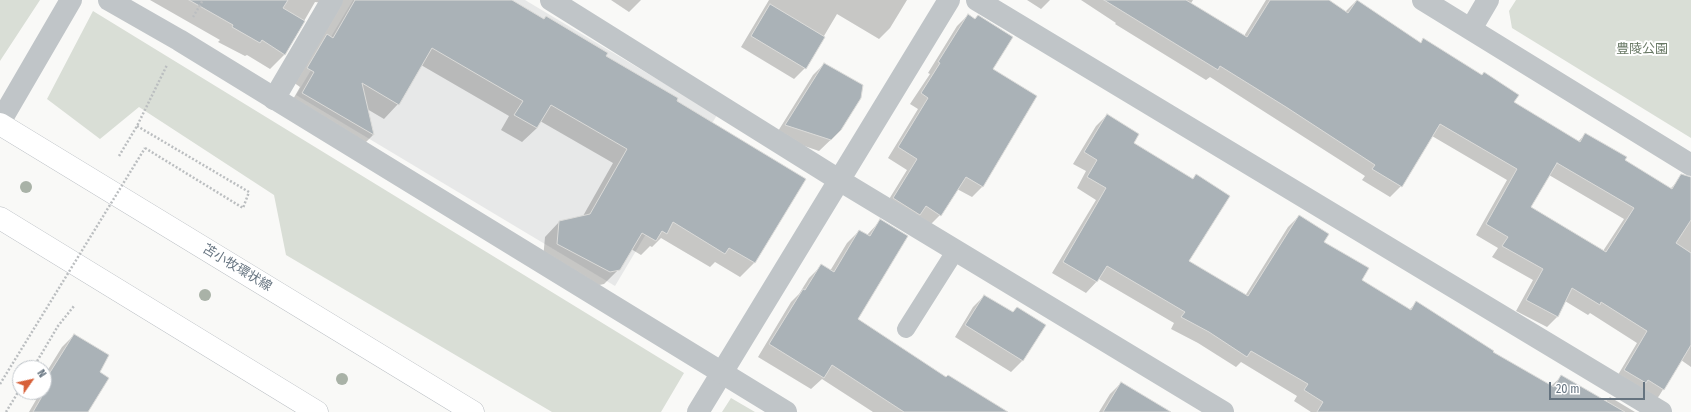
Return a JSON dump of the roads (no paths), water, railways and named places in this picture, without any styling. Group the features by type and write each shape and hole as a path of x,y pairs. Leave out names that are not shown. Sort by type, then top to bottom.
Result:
{"main road":[{"name":"苫小牧環状線","path":"0,123 473,412"},
{"path":"0,218 317,412"}],"street":[{"path":"0,123 71,0"},
{"path":"108,0 179,40 786,412"},
{"path":"274,98 332,0"},
{"path":"551,0 839,180 1223,412"},
{"path":"698,412 949,0"},
{"path":"977,0 1662,412"},
{"path":"1423,0 1691,165"},
{"path":"1471,29 1488,0"}],"lane":[{"path":"906,329 956,250"}],"park label":[{"name":"豊陵公園","path":"1642,49"}]}
